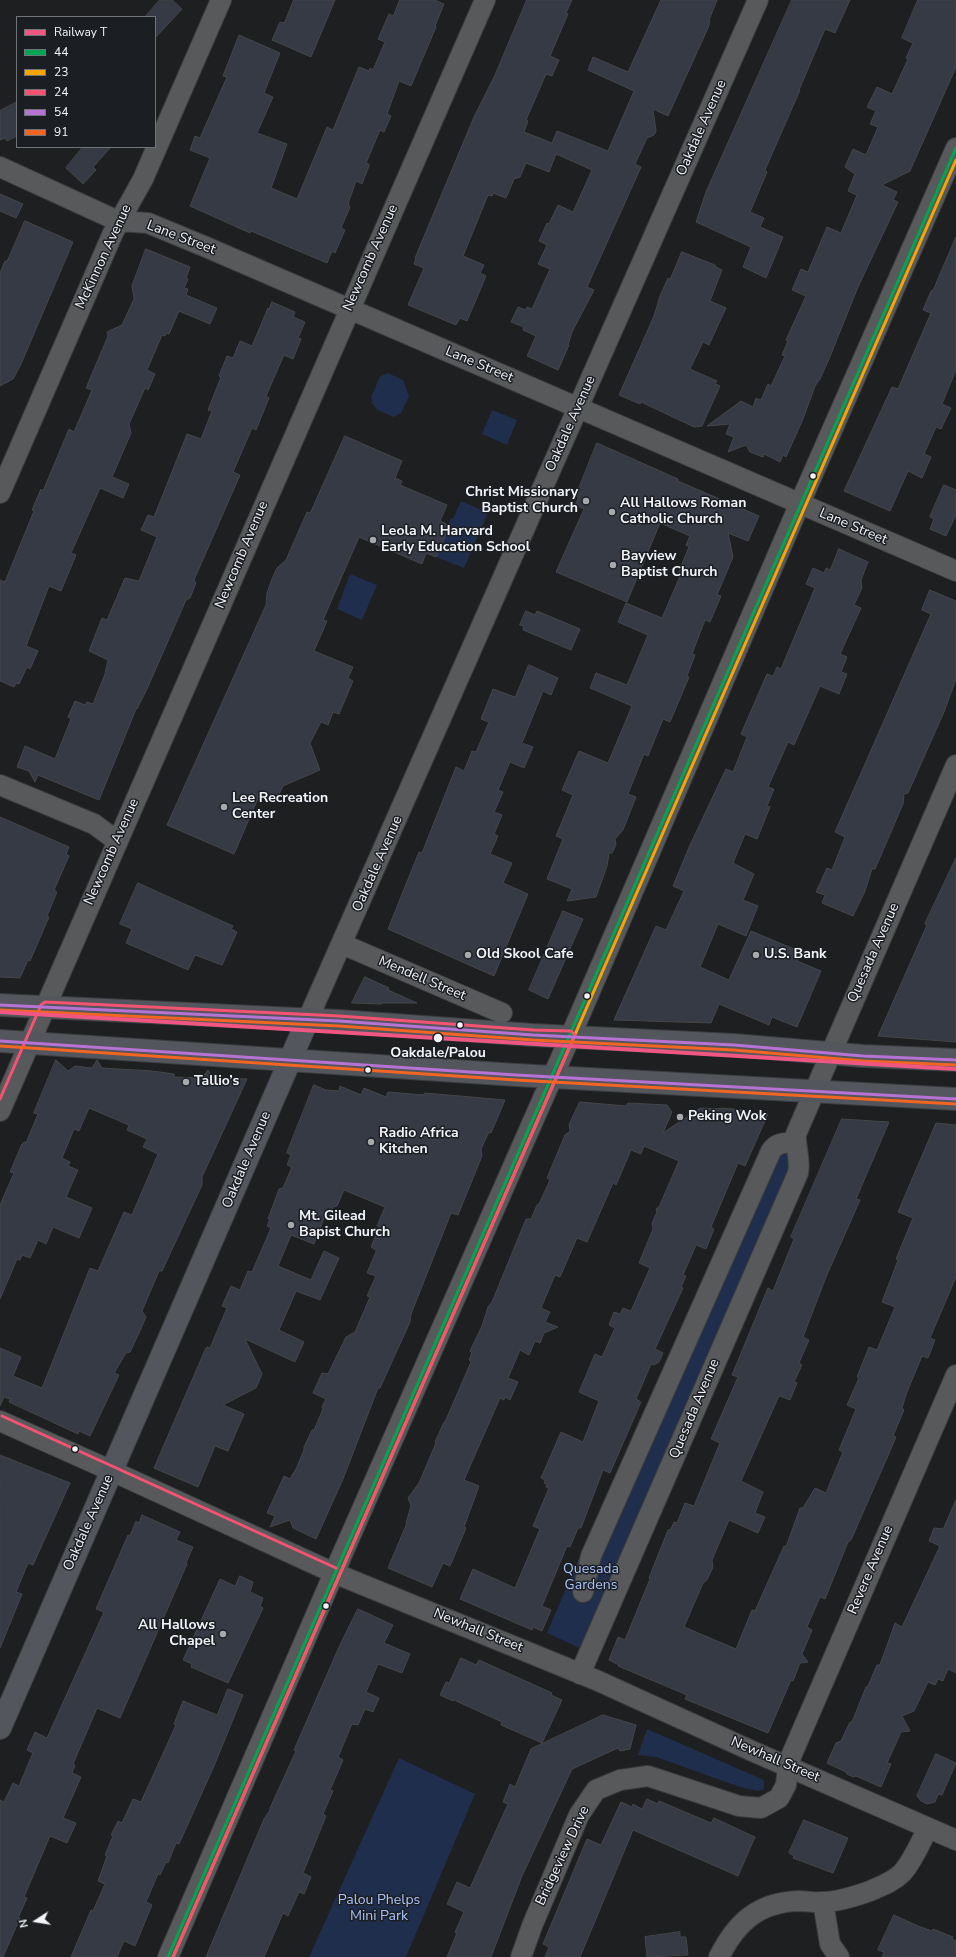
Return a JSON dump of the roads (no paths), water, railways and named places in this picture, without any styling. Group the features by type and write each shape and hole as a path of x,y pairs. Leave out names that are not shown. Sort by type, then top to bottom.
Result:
{"main road":[{"path":"0,1005 308,1019 533,1035 956,1060"},
{"name":"Oakdale Avenue","path":"0,1728 308,1019"},
{"path":"0,1041 552,1076 956,1099"}],"street":[{"name":"McKinnon Avenue","path":"0,493 118,221 143,179 221,0"},
{"name":"Newcomb Avenue","path":"0,1111 349,308 485,0"},
{"name":"Oakdale Avenue","path":"308,1019 758,0"},
{"path":"168,1957 956,148"},
{"name":"Lane Street","path":"0,167 118,221 148,223 349,308 956,571"},
{"name":"Quesada Avenue","path":"580,1674 798,1173 799,1167 795,1142 801,1123 956,765"},
{"path":"0,785 94,824 117,840"},
{"name":"Mendell Street","path":"342,944 502,1013"},
{"path":"583,1592 591,1556 771,1151 780,1143 795,1142"},
{"name":"Revere Avenue","path":"788,1766 956,1375"},
{"name":"Newhall Street","path":"0,1422 112,1471 334,1573 580,1674 956,1840"},
{"name":"Bridgeview Drive","path":"521,1957 532,1926 579,1816 596,1790 620,1780 648,1776 739,1806 762,1808 779,1798 786,1785 788,1766"},
{"path":"719,1957 727,1941 738,1926 751,1915 761,1910 782,1902 823,1902 866,1892 887,1884 902,1873 917,1850 928,1828"},
{"path":"823,1902 830,1944 839,1957"}],"rail line":[{"name":"T","path":"0,1012 956,1069"}],"place":[{"name":"Christ Missionary Baptist Church","path":"586,501"},
{"name":"All Hallows Roman Catholic Church","path":"612,512"},
{"name":"Leola M. Harvard Early Education School","path":"373,540"},
{"name":"Bayview Baptist Church","path":"613,565"},
{"name":"Lee Recreation Center","path":"224,807"},
{"name":"Old Skool Cafe","path":"468,955"},
{"name":"U.S. Bank","path":"756,955"},
{"name":"Oakdale/Palou","path":"438,1038"},
{"name":"Tallio’s","path":"186,1082"},
{"name":"Peking Wok","path":"680,1117"},
{"name":"Radio Africa Kitchen","path":"371,1142"},
{"name":"Mt. Gilead Bapist Church","path":"291,1225"},
{"name":"All Hallows Chapel","path":"223,1634"}],"park label":[{"name":"Quesada Gardens","path":"591,1578"},
{"name":"Palou Phelps Mini Park","path":"379,1910"}]}
